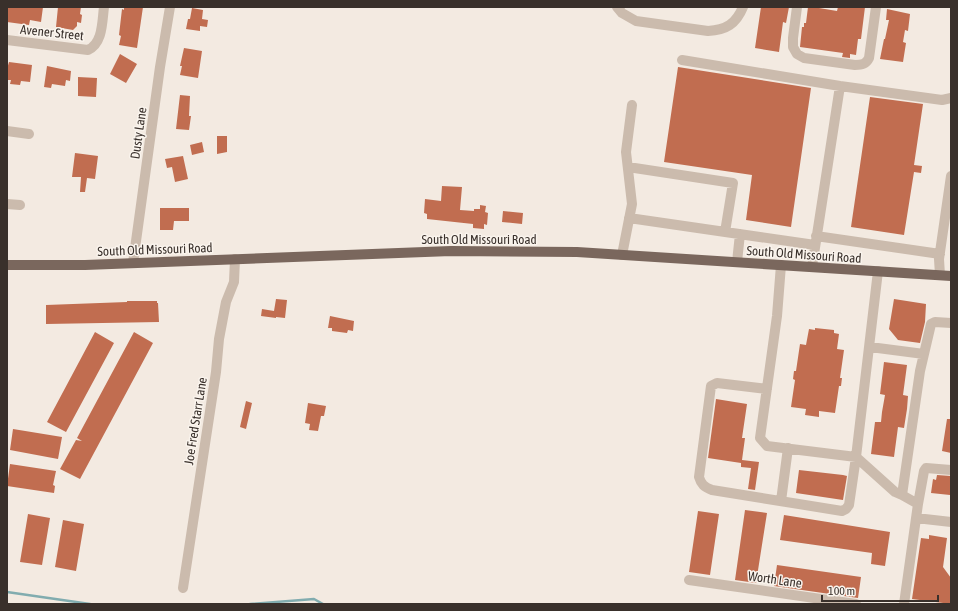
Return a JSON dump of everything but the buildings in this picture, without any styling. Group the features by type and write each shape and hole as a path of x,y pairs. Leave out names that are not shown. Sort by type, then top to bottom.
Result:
{"main road":[{"name":"South Old Missouri Road","path":"7,265 85,265 451,251 577,252 951,276"}],"street":[{"name":"Avener Street","path":"7,40 88,50 94,47 98,41 104,7"},
{"name":"Dusty Lane","path":"133,263 160,67 170,7"},
{"path":"617,7 622,13 636,21 708,31 720,30 732,24 740,14 743,7"},
{"path":"797,7 793,38 793,47 797,54 804,58 855,65 863,65 869,58 876,7"},
{"path":"682,60 840,86 942,100 951,98"},
{"path":"812,267 840,86"},
{"path":"622,255 632,204 626,152 632,105"},
{"path":"7,131 28,134"},
{"path":"628,167 733,183 725,232"},
{"path":"940,275 951,176"},
{"path":"7,204 20,206"},
{"path":"629,218 740,234 944,248"},
{"path":"737,262 740,234"},
{"name":"Joe Fred Starr Lane","path":"183,588 216,372 219,339 226,302 234,282 235,259"},
{"path":"781,265 777,316 760,438 767,446 856,457 896,492 918,504"},
{"path":"767,389 717,383 711,386 699,477 701,483 705,488 712,490 842,511 846,509 849,505 856,457 878,271"},
{"path":"902,495 920,370 931,324 935,322 951,323"},
{"path":"870,347 924,354"},
{"path":"781,501 788,448"},
{"path":"904,604 924,471 926,468 951,470"},
{"path":"916,518 951,522"},
{"name":"Worth Lane","path":"690,580 856,604"}],"waterway":[{"path":"7,592 90,604"},
{"path":"250,604 314,599 323,604"}]}
